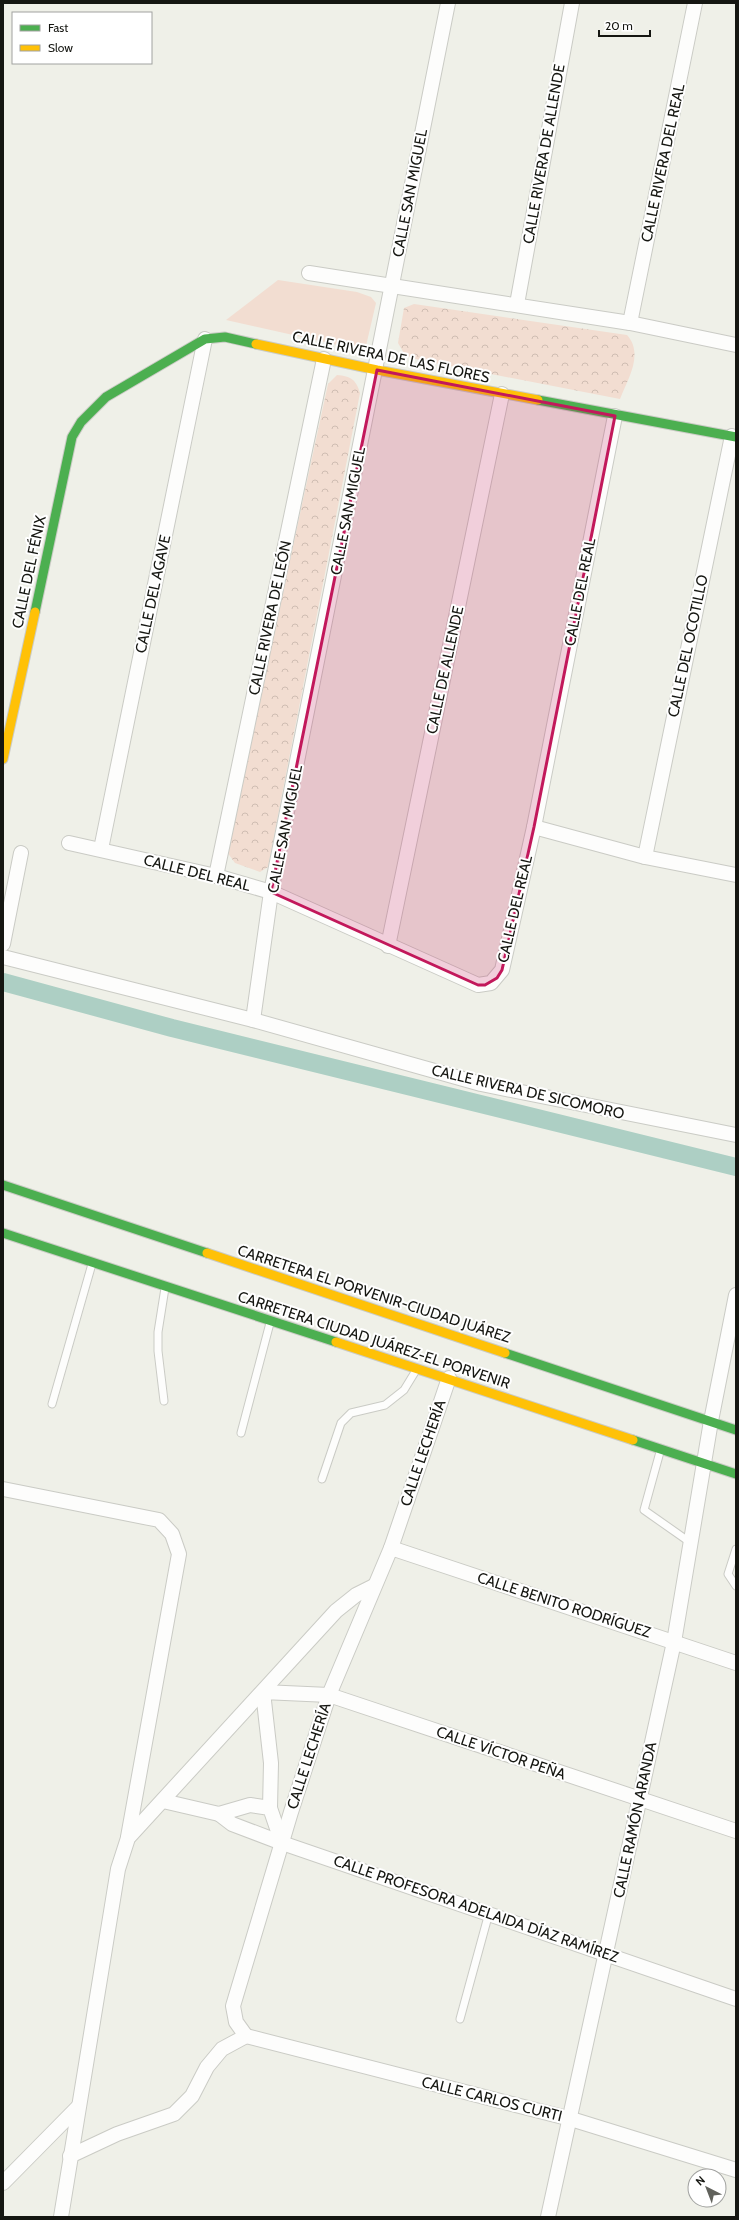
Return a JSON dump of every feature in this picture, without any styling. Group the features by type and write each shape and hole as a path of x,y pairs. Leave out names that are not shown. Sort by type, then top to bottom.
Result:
{"main road":[{"name":"CALLE RIVERA DE LAS FLORES","path":"72,437 81,422 106,398 205,339 225,337 377,370 615,416 734,436"},
{"name":"CALLE DEL FÉNIX","path":"3,759 72,437"},
{"name":"CARRETERA EL PORVENIR-CIUDAD JUÁREZ","path":"3,1185 736,1430"},
{"name":"CARRETERA CIUDAD JUÁREZ-EL PORVENIR","path":"3,1232 270,1322 449,1378 736,1474"}],"street":[{"name":"CALLE SAN MIGUEL","path":"253,1020 272,892 377,370 391,285 448,3"},
{"name":"CALLE RIVERA DE ALLENDE","path":"517,304 572,3"},
{"name":"CALLE RIVERA DEL REAL","path":"630,322 695,3"},
{"path":"309,273 630,322 736,345"},
{"name":"CALLE DEL AGAVE","path":"101,849 205,339"},
{"name":"CALLE RIVERA DE LEÓN","path":"216,876 324,359"},
{"name":"CALLE DE ALLENDE","path":"388,946 502,394"},
{"name":"CALLE DEL REAL","path":"69,843 216,876 272,892 388,946 478,985 491,983 502,970 534,827 615,416"},
{"name":"CALLE DEL OCOTILLO","path":"645,857 734,436"},
{"path":"534,827 645,857 736,875"},
{"path":"3,944 21,853"},
{"name":"CALLE RIVERA DE SICOMORO","path":"3,957 253,1020 481,1084 736,1135"},
{"name":"CALLE RAMÓN ARANDA","path":"548,2217 571,2119 674,1642 711,1421 736,1295"},
{"name":"CALLE LECHERÍA","path":"246,2036 236,2022 233,2006 282,1843 329,1695 391,1548 449,1378"},
{"path":"3,1490 159,1520 172,1534 179,1554 128,1838 118,1869 61,2217"},
{"name":"CALLE BENITO RODRÍGUEZ","path":"391,1548 736,1663"},
{"path":"128,1838 336,1611 356,1595 374,1586"},
{"path":"263,1692 271,1763 270,1808 282,1843"},
{"name":"CALLE VÍCTOR PEÑA","path":"263,1692 329,1695 639,1800 736,1831"},
{"path":"163,1801 219,1814 250,1805 270,1808"},
{"name":"CALLE PROFESORA ADELAIDA DÍAZ RAMÍREZ","path":"219,1814 232,1824 282,1843 607,1953 736,1999"},
{"path":"70,2156 117,2134 174,2114 192,2096 206,2067 222,2049 246,2036"},
{"name":"CALLE CARLOS CURTI","path":"246,2036 571,2119 736,2170"},
{"path":"3,2182 78,2107"}],"lane":[{"path":"52,1404 93,1262"},
{"path":"164,1401 158,1344 166,1286"},
{"path":"241,1433 270,1322"},
{"path":"322,1480 341,1424 352,1413 385,1405 404,1390 417,1368"},
{"path":"661,1448 644,1510 691,1543"},
{"path":"736,1549 728,1574 736,1586"},
{"path":"460,2019 489,1913"}],"highlighted area":[{"path":"377,370 615,416 534,827 502,970 497,978 485,985 478,985 271,892"}],"green space":[{"path":"278,280 357,292 371,297 376,303 366,346 351,348 226,320"},
{"path":"414,304 627,335 632,342 634,350 633,367 620,399 419,360 405,355 398,343 404,308"},
{"path":"337,375 346,376 355,382 360,393 268,867 260,872 235,863 227,852 328,384"}],"waterway":[{"path":"3,982 172,1028 736,1167"}],"traffic: fast":[{"path":"35,612 72,437 81,422 106,397 205,339 225,337 256,344"},
{"path":"538,400 736,437"},
{"path":"3,1185 207,1253"},
{"path":"3,1233 336,1342"},
{"path":"505,1353 736,1430"},
{"path":"633,1440 736,1474"}],"traffic: slow":[{"path":"256,344 377,370 538,400"},
{"path":"3,759 35,612"},
{"path":"207,1253 505,1353"},
{"path":"336,1342 633,1440"}]}
